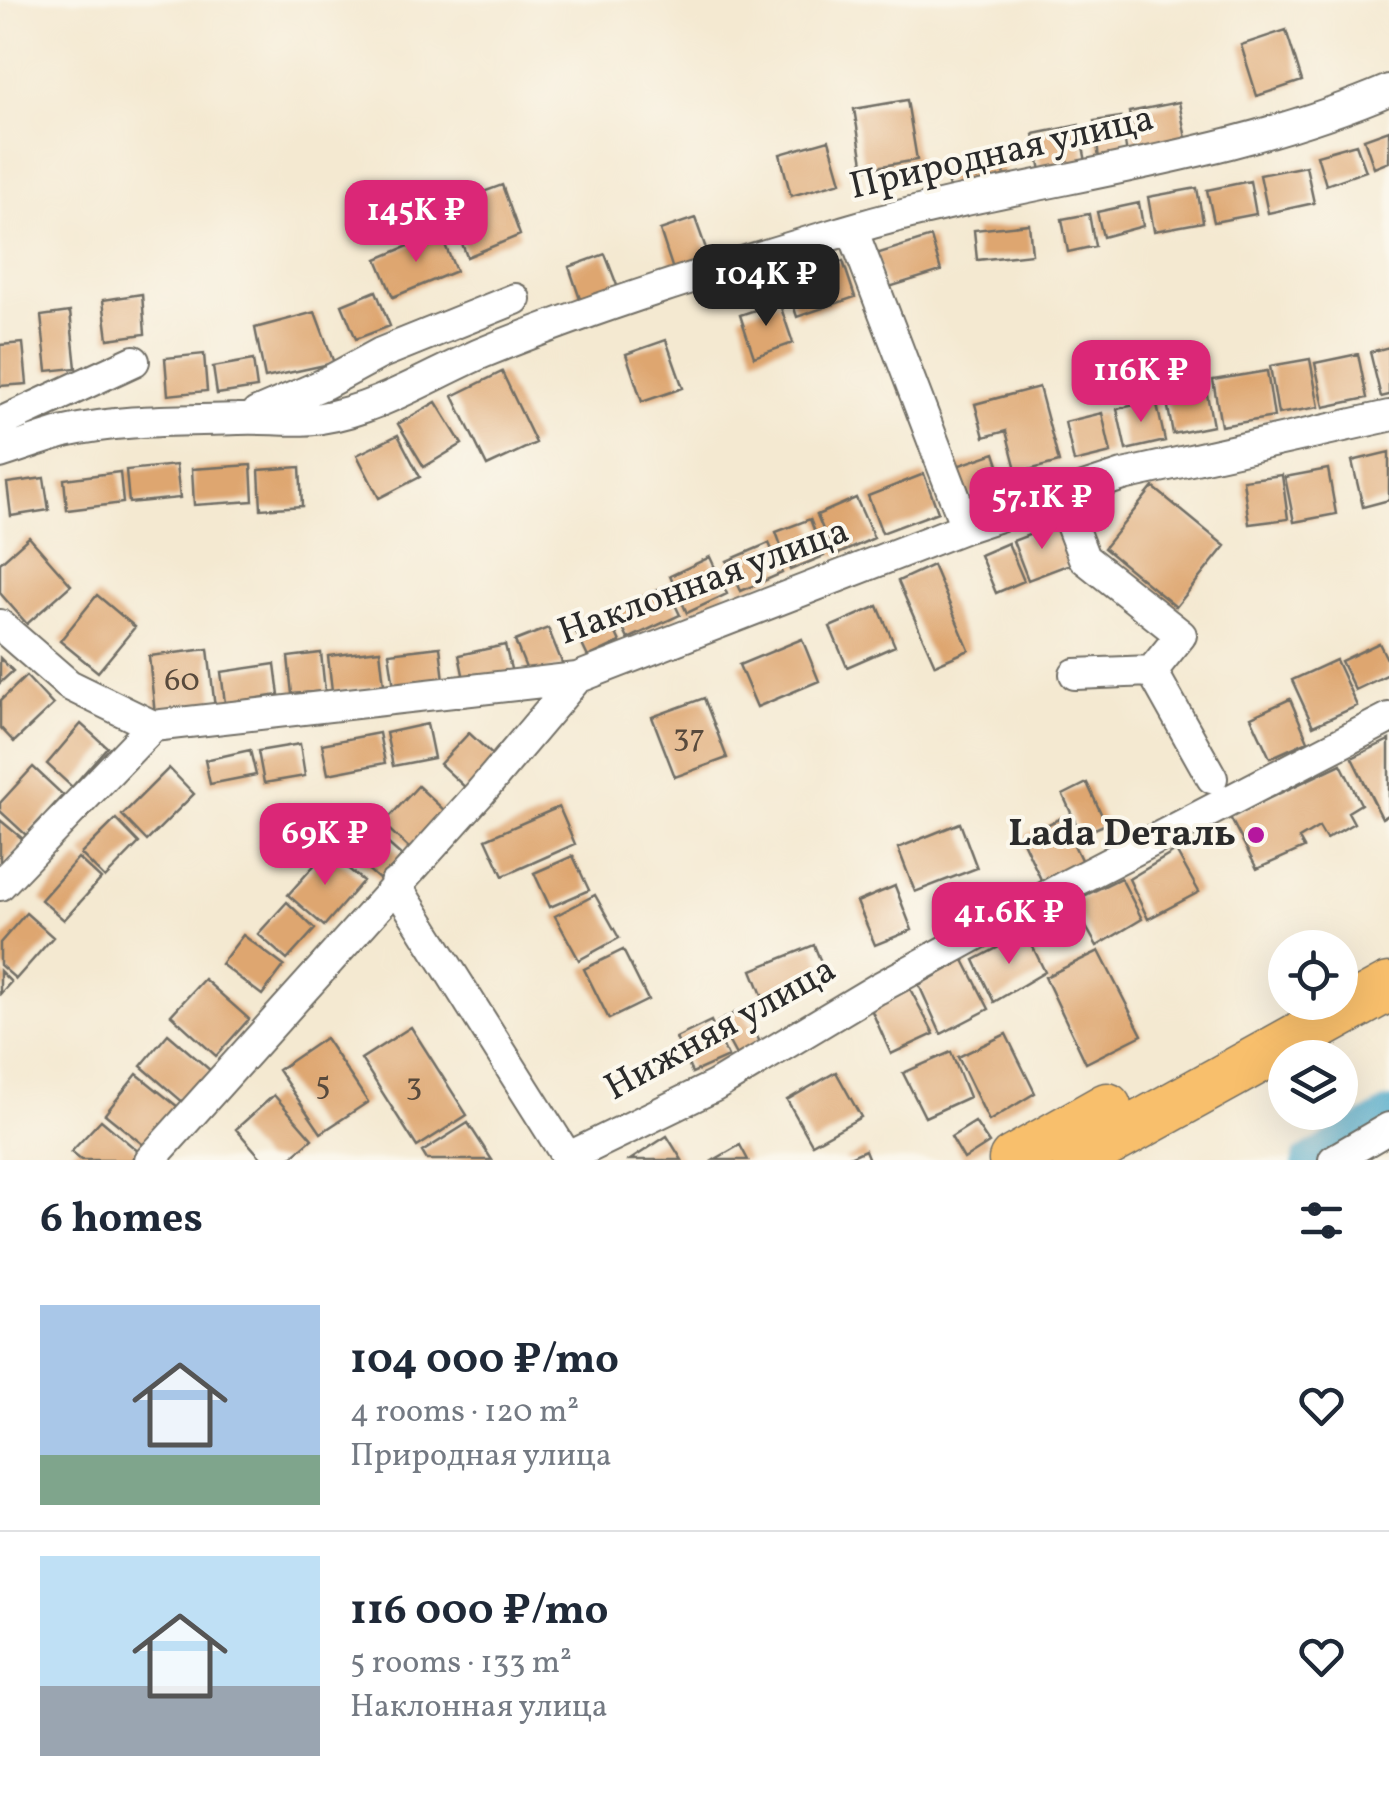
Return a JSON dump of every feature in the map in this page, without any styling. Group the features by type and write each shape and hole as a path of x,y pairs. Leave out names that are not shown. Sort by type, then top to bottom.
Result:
{"main road":[{"path":"1358,973 1389,955"},
{"path":"1076,1160 1389,987"},
{"path":"1012,1160 1271,1020"}],"street":[{"name":"Природная улица","path":"0,453 68,432 144,422 321,419 375,402 481,354 628,299 852,229 1065,177 1274,133 1389,90"},
{"path":"852,229 966,527"},
{"path":"245,418 324,384 381,353 515,299"},
{"path":"0,423 134,361"},
{"name":"Наклонная улица","path":"153,726 577,678 966,527 1123,474 1389,416"},
{"path":"1060,496 1084,558 1181,634 1152,671 1075,674"},
{"path":"0,625 69,685 153,726 0,885"},
{"path":"1152,671 1212,778"},
{"path":"150,1160 480,794 577,678"},
{"name":"Нижняя улица","path":"395,884 568,1159 715,1086 1022,910 1389,718"},
{"path":"1334,1160 1389,1128"}],"building":[{"path":"1286,30 1302,81 1257,96 1241,45"},
{"path":"907,100 917,160 864,169 854,109"},
{"path":"1179,102 1187,144 1137,154 1129,112"},
{"path":"1121,117 1127,155 1099,159 1094,121"},
{"path":"1079,125 1086,162 1041,171 1034,134"},
{"path":"1389,130 1389,162 1374,168 1364,139"},
{"path":"829,140 841,182 791,196 780,154"},
{"path":"1356,144 1366,171 1326,185 1317,155"},
{"path":"1000,154 1007,185 951,197 944,166"},
{"path":"1306,166 1314,203 1268,213 1260,175"},
{"path":"1250,181 1256,214 1214,222 1207,190"},
{"path":"502,185 520,235 467,257 448,205"},
{"path":"1197,188 1203,222 1154,231 1148,197"},
{"path":"1139,203 1143,226 1103,237 1097,212"},
{"path":"1089,214 1095,246 1068,252 1062,219"},
{"path":"695,218 709,257 673,270 660,230"},
{"path":"1029,224 1032,254 977,260 974,230"},
{"path":"440,233 456,271 393,297 377,259"},
{"path":"931,237 941,271 886,288 876,254"},
{"path":"605,254 618,288 581,302 569,267"},
{"path":"843,261 855,297 797,317 785,281"},
{"path":"376,291 390,326 356,339 342,305"},
{"path":"142,294 145,334 108,339 103,300"},
{"path":"779,302 793,343 754,357 740,315"},
{"path":"70,312 76,368 47,371 41,316"},
{"path":"315,312 334,363 265,378 255,328"},
{"path":"666,340 683,388 642,402 626,354"},
{"path":"23,343 27,384 0,386 0,345"},
{"path":"1389,347 1389,395 1381,397 1370,352"},
{"path":"204,354 207,391 168,395 165,358"},
{"path":"1358,354 1367,398 1324,407 1315,363"},
{"path":"1310,359 1319,407 1278,414 1270,366"},
{"path":"253,360 257,388 217,394 213,367"},
{"path":"1267,371 1274,417 1221,426 1213,380"},
{"path":"502,372 536,443 487,466 453,396"},
{"path":"1039,387 1059,462 1017,473 1006,431 984,437 975,404"},
{"path":"1206,389 1213,426 1173,434 1166,397"},
{"path":"1156,400 1165,441 1126,450 1117,409"},
{"path":"436,402 462,444 424,467 398,424"},
{"path":"1102,413 1111,453 1074,462 1065,422"},
{"path":"398,435 420,477 379,498 357,455"},
{"path":"1389,452 1389,500 1363,507 1352,461"},
{"path":"995,453 1005,483 962,498 951,468"},
{"path":"176,465 180,498 129,503 126,470"},
{"path":"251,465 253,501 194,505 192,469"},
{"path":"300,467 302,506 261,509 259,470"},
{"path":"1328,469 1336,514 1294,522 1285,477"},
{"path":"120,472 123,503 67,510 64,479"},
{"path":"924,474 938,512 882,533 868,496"},
{"path":"1282,475 1288,519 1249,524 1243,480"},
{"path":"44,478 49,510 11,516 7,483"},
{"path":"1153,487 1225,546 1176,607 1104,548"},
{"path":"856,498 874,538 834,556 817,515"},
{"path":"810,519 824,556 790,570 776,532"},
{"path":"1055,525 1070,564 1028,580 1013,541"},
{"path":"29,537 71,585 27,624 0,593 0,563"},
{"path":"769,543 782,573 741,591 727,561"},
{"path":"1008,543 1024,581 996,593 980,555"},
{"path":"710,557 727,594 687,613 670,576"},
{"path":"933,565 969,650 935,665 898,581"},
{"path":"666,586 680,615 628,639 614,610"},
{"path":"97,595 135,627 98,672 60,641"},
{"path":"878,606 895,646 847,667 830,627"},
{"path":"607,614 620,642 588,657 575,630"},
{"path":"548,628 563,665 530,678 515,641"},
{"path":"802,639 819,681 757,707 739,665"},
{"path":"1379,643 1389,663 1389,674 1355,690 1341,661"},
{"path":"505,645 512,673 465,684 459,655"},
{"path":"440,647 444,680 394,687 389,653"},
{"path":"208,649 215,708 155,715 149,656"},
{"path":"380,650 384,685 332,691 328,656"},
{"path":"321,653 325,691 292,694 288,657"},
{"path":"0,658 13,671 0,683"},
{"path":"1336,660 1357,706 1313,726 1292,680"},
{"path":"275,664 279,695 225,703 221,672"},
{"path":"26,676 53,705 14,742 0,727 0,701"},
{"path":"704,698 727,758 675,777 652,717"},
{"path":"1290,699 1308,741 1270,758 1251,717"},
{"path":"81,724 107,747 72,787 47,764"},
{"path":"427,724 434,758 393,766 386,733"},
{"path":"379,733 385,763 328,774 322,744"},
{"path":"469,733 498,760 469,791 440,764"},
{"path":"1389,740 1389,814 1382,818 1352,758"},
{"path":"300,744 305,776 264,783 258,751"},
{"path":"250,750 256,775 210,784 205,760"},
{"path":"1341,764 1361,804 1348,812 1354,823 1326,839 1319,827 1299,839 1304,848 1257,869 1230,817"},
{"path":"33,767 63,795 26,835 0,811 0,803"},
{"path":"169,768 194,794 147,841 122,815"},
{"path":"1087,783 1106,824 1081,835 1063,795"},
{"path":"418,786 445,811 410,849 383,824"},
{"path":"559,807 575,844 503,876 486,839"},
{"path":"1061,818 1084,866 1044,886 1021,837"},
{"path":"116,819 139,843 105,878 81,854"},
{"path":"0,820 24,840 0,868"},
{"path":"960,823 977,868 915,892 898,848"},
{"path":"368,826 402,856 381,881 347,851"},
{"path":"327,851 363,881 324,926 288,895"},
{"path":"1176,851 1199,892 1148,919 1129,879"},
{"path":"573,856 589,890 550,907 534,873"},
{"path":"78,858 101,879 64,920 41,900"},
{"path":"1121,878 1142,919 1097,946 1072,902"},
{"path":"895,886 912,930 875,945 857,902"},
{"path":"595,895 619,938 579,960 555,916"},
{"path":"287,902 315,929 287,960 258,934"},
{"path":"26,913 53,937 16,979 0,965 0,943"},
{"path":"1026,933 1045,972 994,1002 974,960"},
{"path":"243,935 284,966 262,995 221,964"},
{"path":"814,945 828,979 766,1005 752,970"},
{"path":"623,950 648,1000 609,1019 584,969"},
{"path":"1099,951 1142,1035 1086,1063 1045,977"},
{"path":"964,960 989,1009 941,1034 919,985"},
{"path":"0,971 11,982 0,994"},
{"path":"204,979 249,1019 216,1056 171,1015"},
{"path":"910,989 934,1034 891,1054 871,1009"},
{"path":"742,1009 760,1042 736,1055 718,1022"},
{"path":"711,1021 728,1057 692,1073 676,1038"},
{"path":"411,1027 467,1115 417,1147 361,1059"},
{"path":"168,1034 211,1071 185,1104 141,1066"},
{"path":"1006,1034 1035,1093 989,1121 958,1057"},
{"path":"325,1038 368,1102 321,1133 278,1070"},
{"path":"951,1052 969,1097 925,1117 903,1073"},
{"path":"836,1072 861,1117 812,1144 787,1100"},
{"path":"137,1074 178,1107 146,1147 105,1114"},
{"path":"274,1095 312,1139 288,1160 263,1160 236,1129"},
{"path":"101,1120 139,1152 131,1160 81,1160 71,1152"},
{"path":"975,1122 989,1143 964,1159 951,1137"},
{"path":"468,1123 492,1160 427,1160 422,1152"},
{"path":"667,1136 682,1160 630,1160"},
{"path":"740,1145 748,1160 714,1160"},
{"path":"865,1150 869,1160 843,1160"}],"waterway":[{"path":"1306,1160 1389,1112"}],"place":[{"name":"Lada Dеталь","path":"1256,835"}]}
